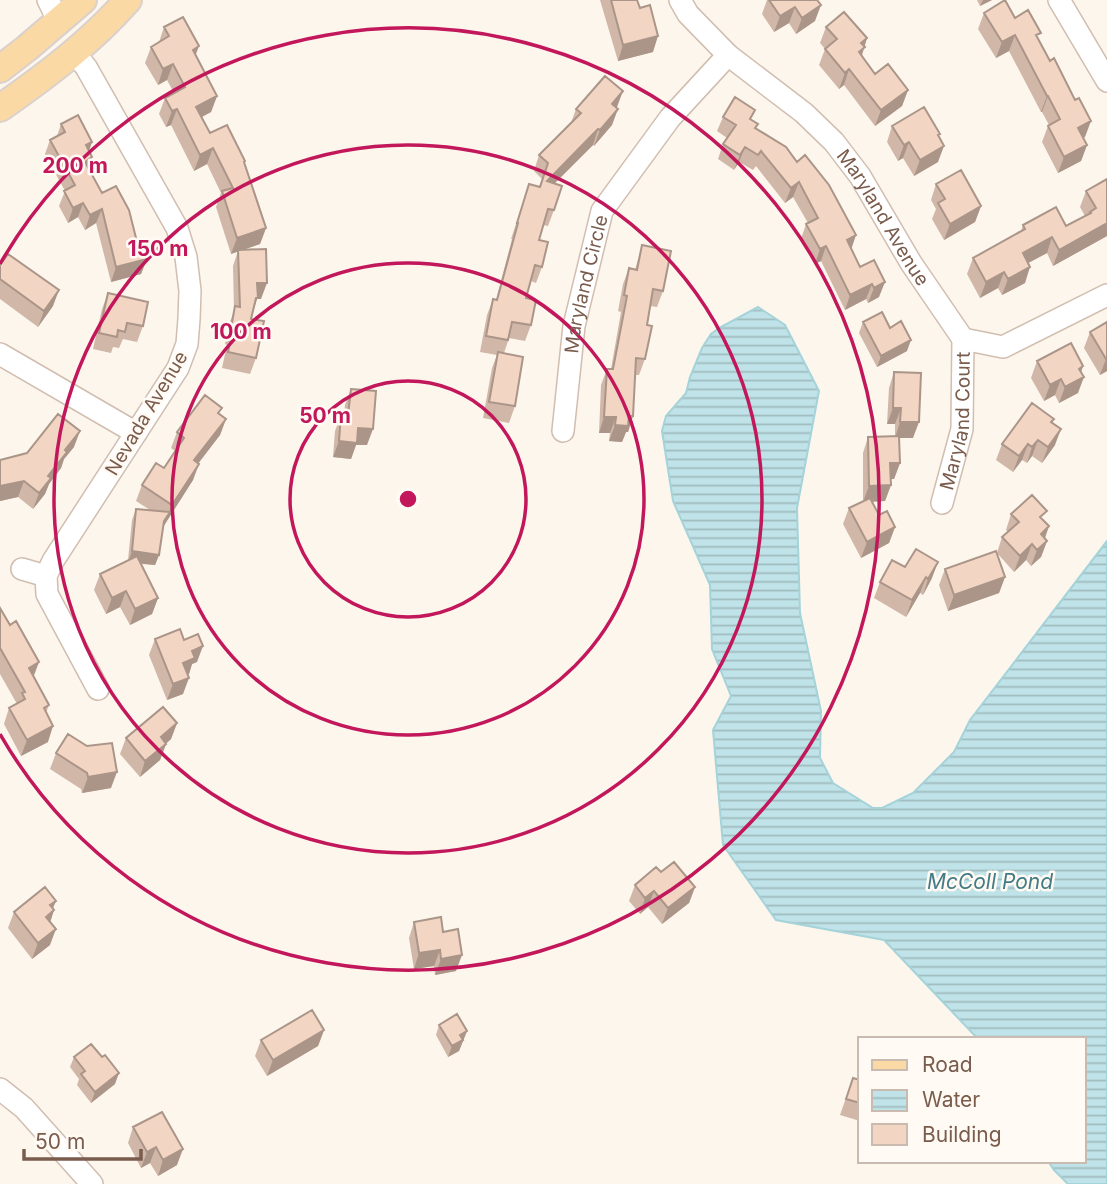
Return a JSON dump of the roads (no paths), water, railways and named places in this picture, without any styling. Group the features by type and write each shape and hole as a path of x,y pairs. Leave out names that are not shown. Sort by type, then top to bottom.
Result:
{"main road":[{"path":"0,68 54,11 83,0"},
{"path":"0,108 74,53 128,0"}],"street":[{"name":"Maryland Avenue","path":"680,0 688,14 728,55 804,113 834,142 860,176 911,263 962,339"},
{"path":"1059,0 1107,81"},
{"name":"Nevada Avenue","path":"46,576 53,561 178,368 187,344 190,291 186,257 177,228 86,68 74,53"},
{"name":"Maryland Circle","path":"564,431 574,326 602,211 670,118 728,55"},
{"path":"962,339 1003,347 1107,295"},
{"name":"Maryland Court","path":"942,503 962,429 962,339"},
{"path":"0,354 135,433"},
{"path":"22,569 46,576 47,594 98,689"},
{"path":"0,1089 24,1108 92,1184"}],"water":[{"name":"McColl Pond","path":"758,307 785,325 819,391 797,508 800,613 821,711 820,758 833,783 873,808 882,808 913,793 954,752 970,720 1107,541 1107,1184 1068,1184 1049,1163 1086,1163 1086,1037 976,1037 884,940 776,920 723,845 713,730 731,696 712,649 710,585 673,501 662,431 666,416 686,393 702,348 711,334"}]}
